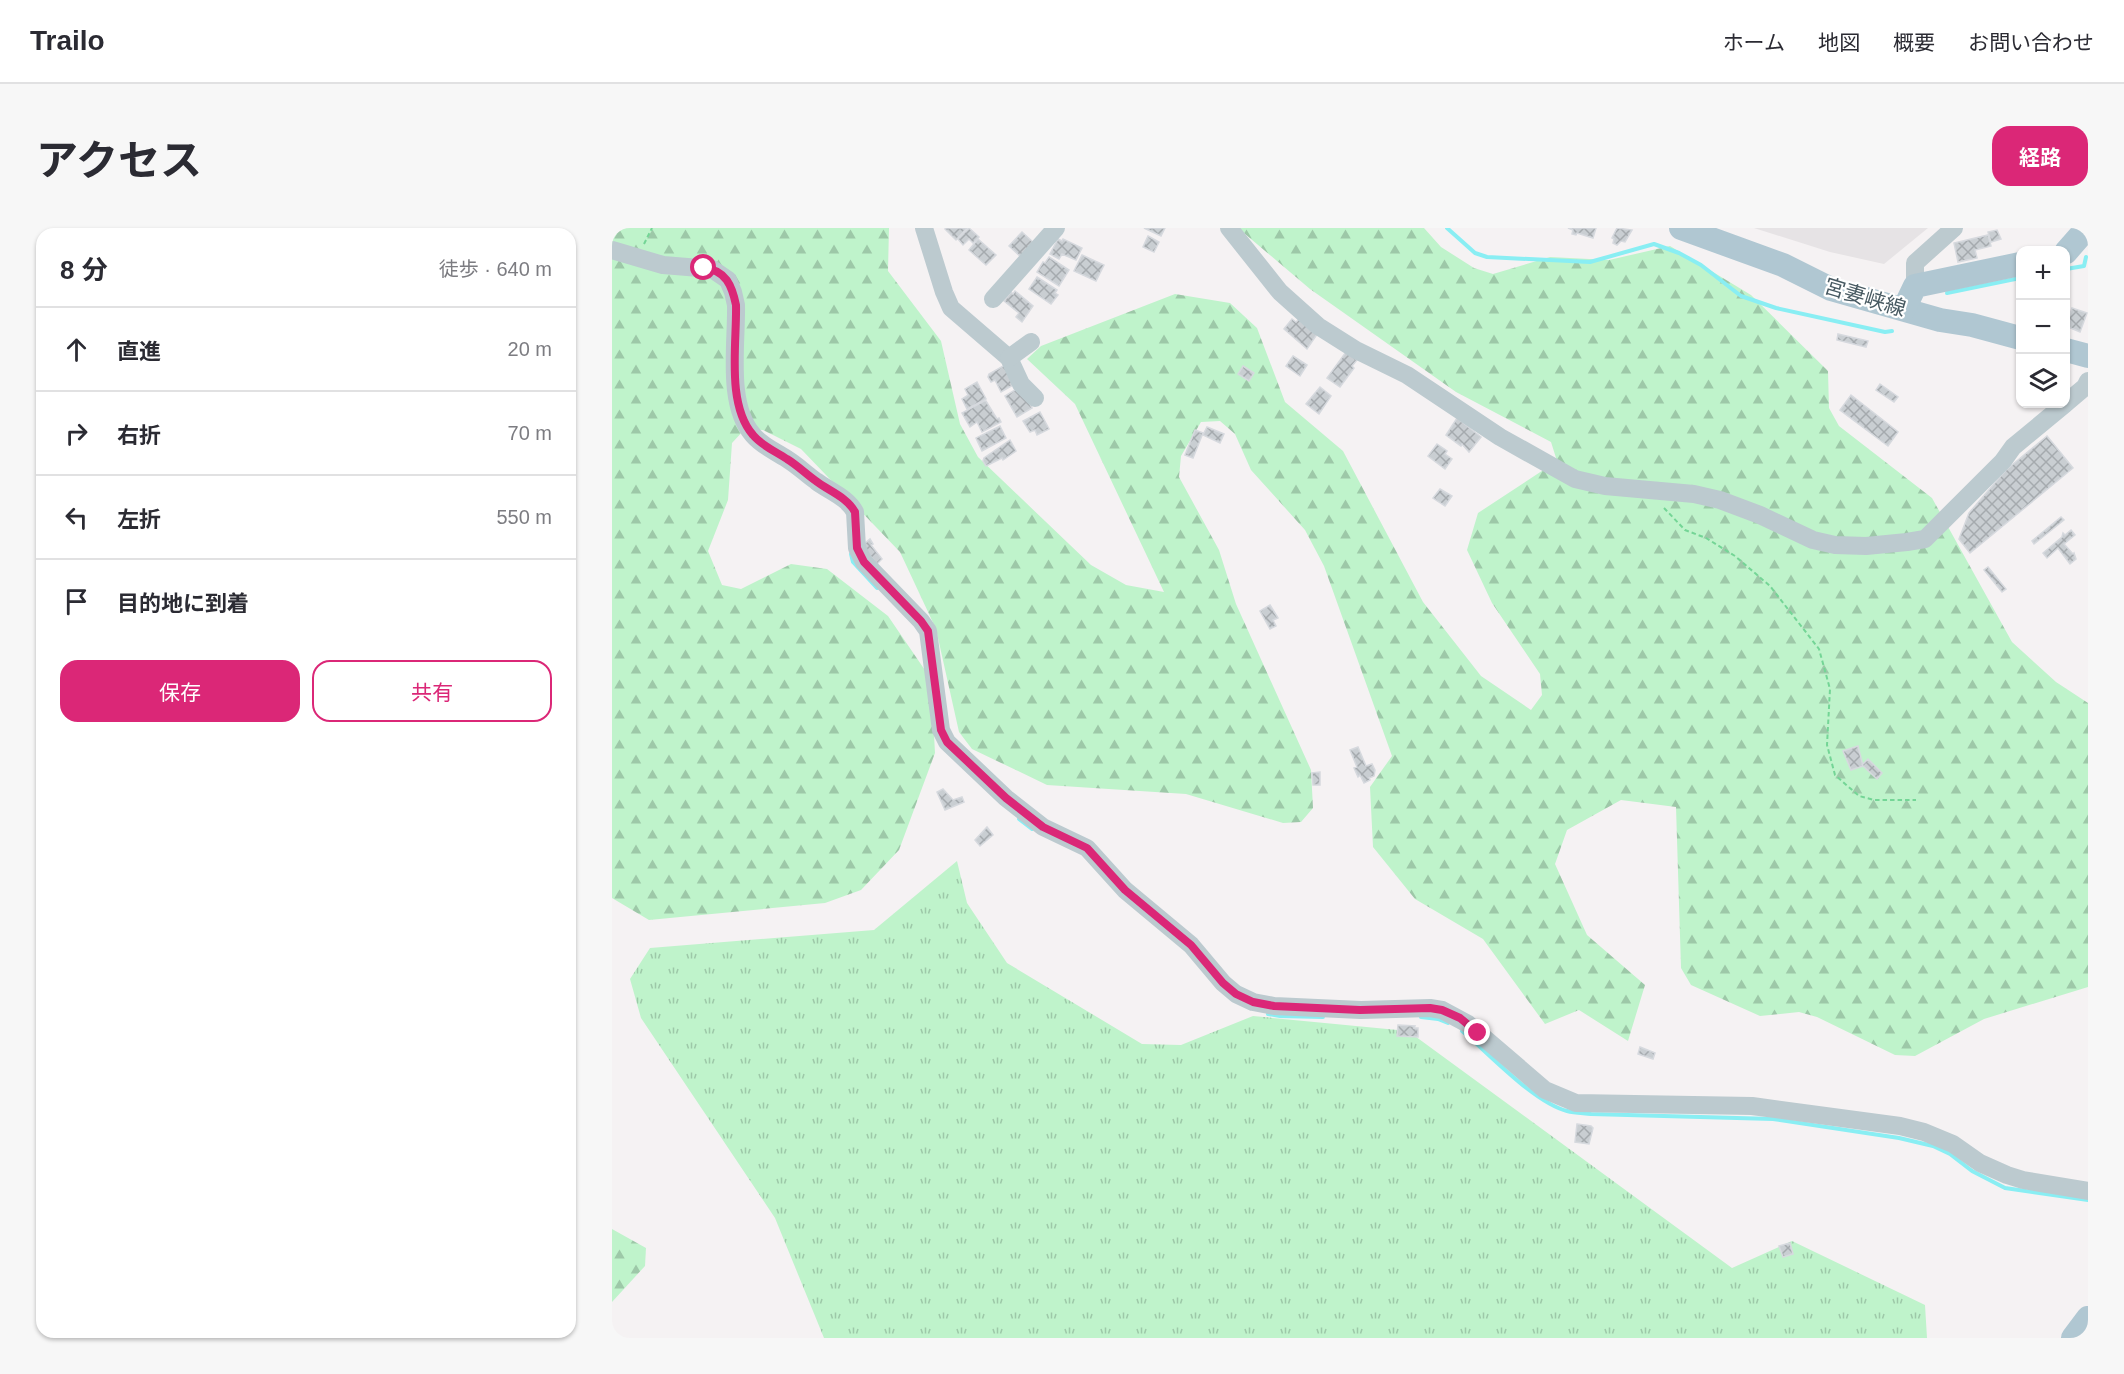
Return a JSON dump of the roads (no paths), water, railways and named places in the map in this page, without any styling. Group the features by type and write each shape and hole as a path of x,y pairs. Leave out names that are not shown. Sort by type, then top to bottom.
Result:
{"main road":[{"name":"宮妻峡線","path":"1681,228 1783,265 1832,290 1940,320 1972,325 2016,337"},
{"path":"2070,247 2087,228"},
{"path":"1904,309 1915,286 2016,265"},
{"path":"2070,351 2088,356"}],"street":[{"path":"924,228 951,308 1009,358 1021,384 1035,398"},
{"path":"993,299 1056,228"},
{"path":"1229,228 1280,292 1298,310 1331,335 1407,375 1500,437 1575,479 1605,486 1694,494 1720,500 1760,515 1813,540 1835,545 1866,546 1907,542 1929,536 2003,461 2013,447 2059,408"},
{"path":"1915,286 1915,263 1954,228"},
{"path":"2070,251 2088,248"},
{"path":"612,250 663,265 711,269 728,280 736,305 736,390 746,426 760,442 843,498 853,508 857,548 864,562 928,631 941,730 947,742 1006,798 1043,827 1087,848 1125,890 1191,945 1223,983 1236,994 1253,1002 1274,1006 1360,1010 1430,1008 1442,1010 1468,1024 1545,1090 1576,1103 1752,1106 1900,1126 1924,1132 1953,1144 1980,1163 2007,1175 2023,1180 2088,1191"},
{"path":"1009,358 1031,342"},
{"path":"2070,399 2085,387 2088,381"}],"waterway":[{"path":"1447,228 1475,253 1487,257 1590,262 1654,244 1679,253 1701,265 1741,296 1776,308 1885,332 1892,331"},
{"path":"2070,268 2084,266 2086,257"},
{"path":"1947,293 2016,279"},
{"path":"851,554 853,562 877,588"},
{"path":"1019,819 1032,829"},
{"path":"1268,1014 1323,1017"},
{"path":"1421,1017 1448,1023"},
{"path":"1462,1031 1526,1088 1554,1106 1567,1111 1591,1114 1773,1119 1899,1138 1933,1146 1950,1154 1972,1171 2005,1188 2088,1200"}]}
